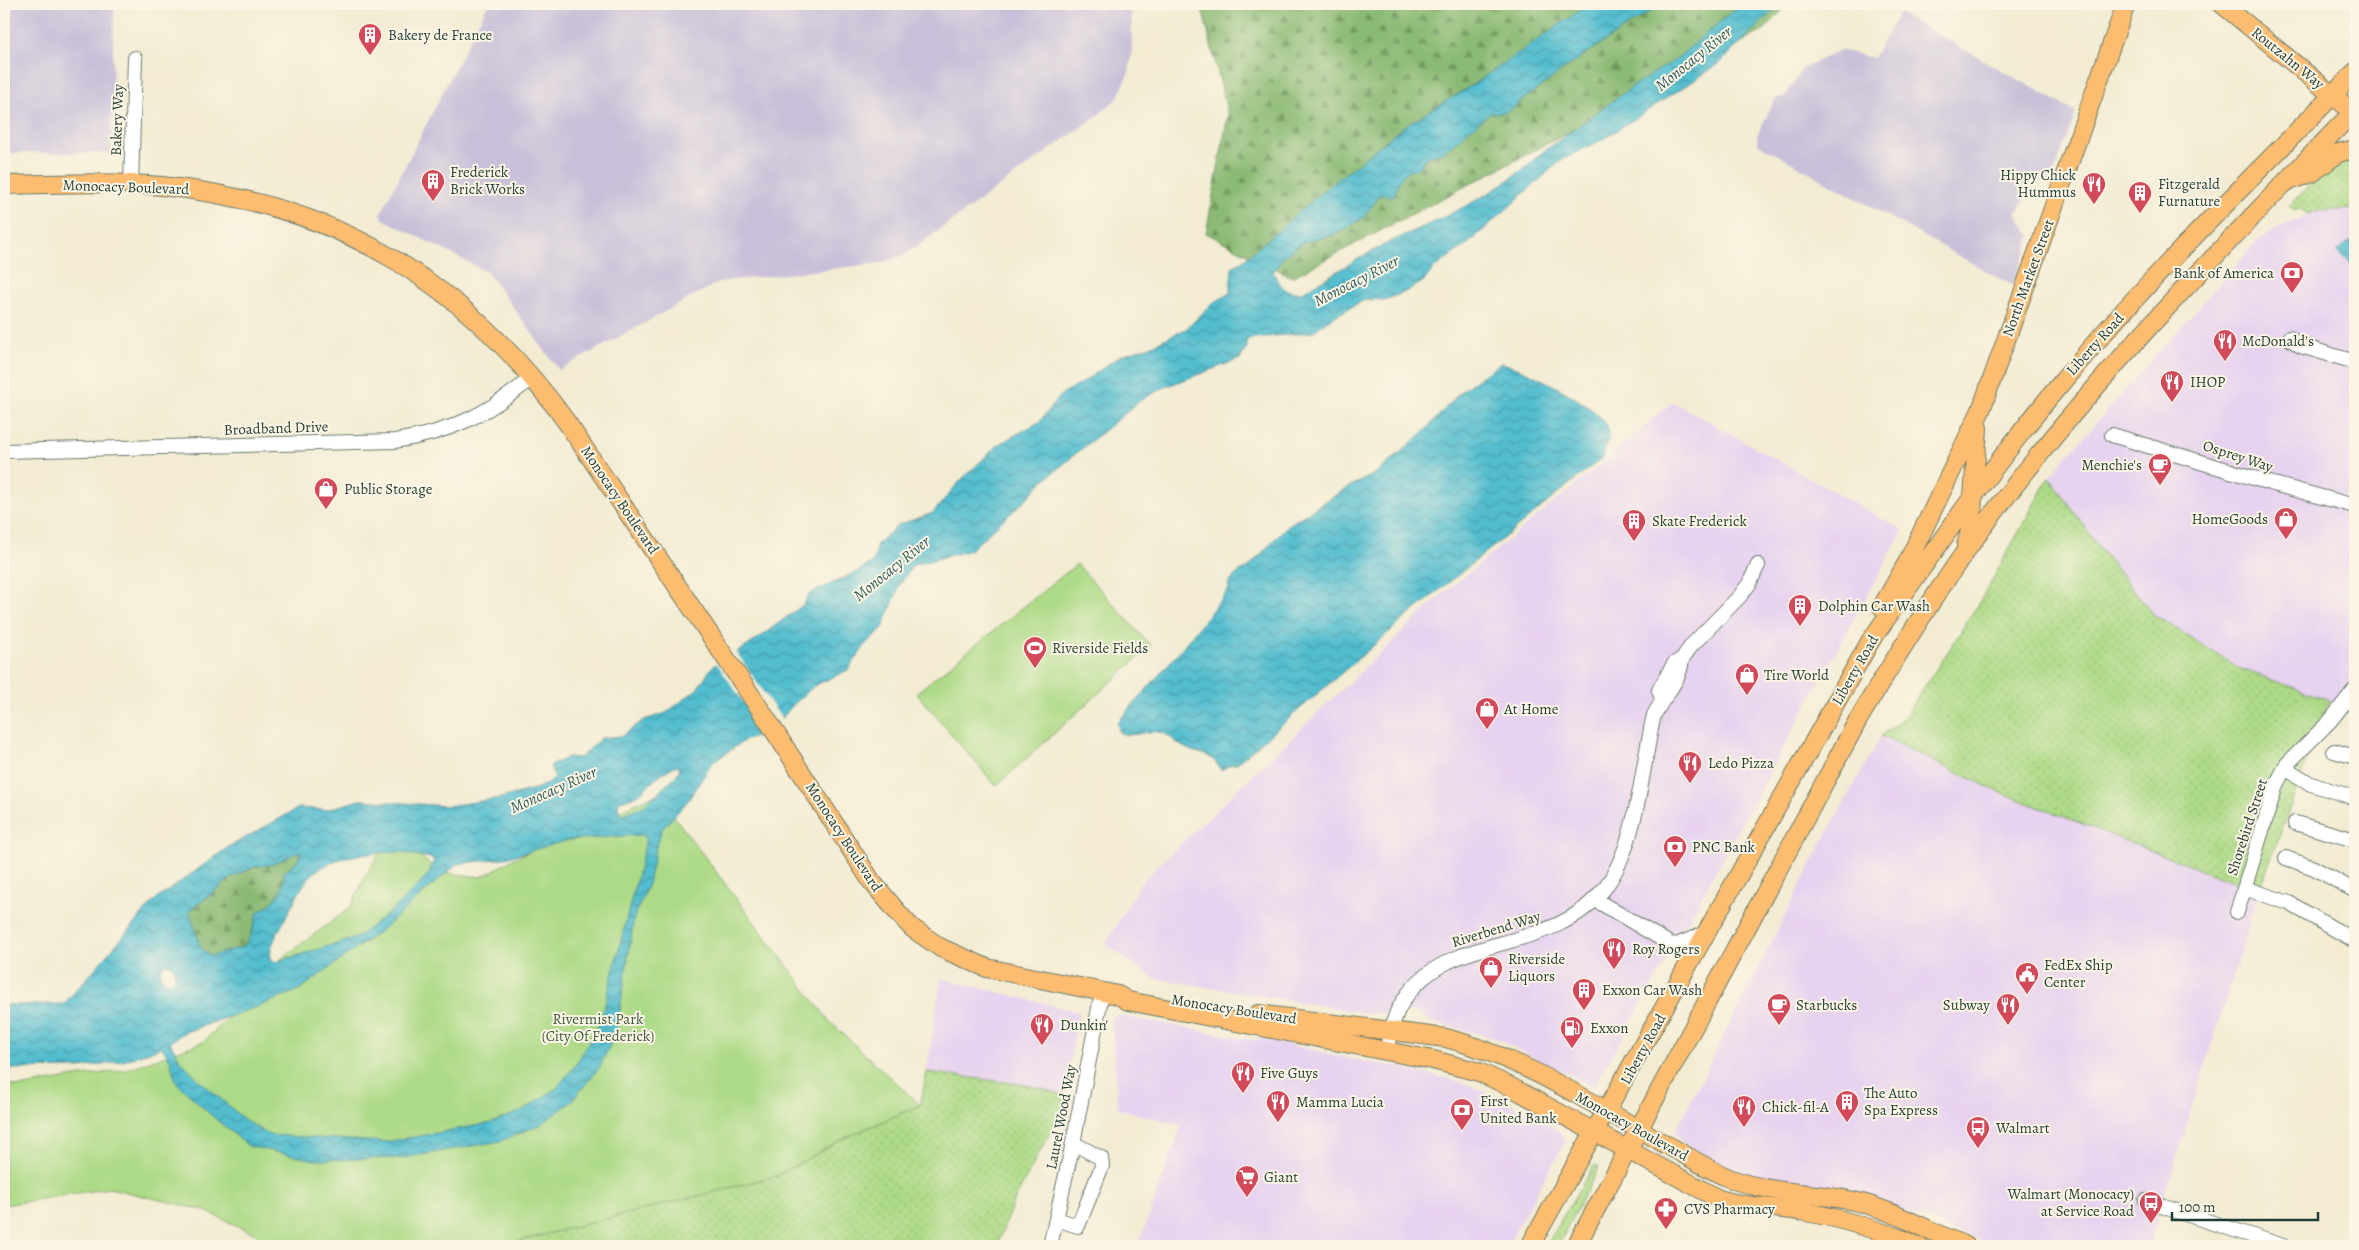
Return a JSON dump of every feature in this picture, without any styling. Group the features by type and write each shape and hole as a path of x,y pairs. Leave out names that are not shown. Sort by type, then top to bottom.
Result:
{"main road":[{"name":"North Market Street","path":"1871,640 1872,624 1907,563 1981,410 2126,4"},
{"name":"Routzahn Way","path":"2222,4 2355,113"},
{"name":"Liberty Road","path":"1530,1246 1596,1133 1871,640 1972,495 2025,426 2100,338 2355,72"},
{"name":"Liberty Road","path":"1576,1246 1858,720 1965,552 2087,397 2176,296 2284,183 2355,113"},
{"path":"2284,183 2312,173 2338,153 2355,149"},
{"name":"Monocacy Boulevard","path":"4,185 131,184 195,190 269,205 336,229 368,244 434,285 472,314 533,377 568,424 850,845 872,882 912,928 941,948 987,968 1110,994 1128,1001 1386,1051 1478,1072 1719,1199 1739,1205 1774,1207 1848,1220 1882,1230 1919,1246"},
{"name":"North Market Street","path":"1965,552 1971,526 1977,433 1981,410"},
{"name":"Monocacy Boulevard","path":"1110,994 1128,991 1275,1017 1446,1038 1490,1051 1731,1179 1772,1189 1824,1196 1868,1205 1966,1246"}],"street":[{"name":"Bakery Way","path":"131,184 135,58"},
{"path":"2289,338 2301,346 2355,362"},
{"name":"Broadband Drive","path":"4,451 395,441 454,428 487,411 533,377"},
{"name":"Osprey Way","path":"2112,435 2270,483 2355,506"},
{"name":"Riverbend Way","path":"1386,1051 1398,1010 1408,994 1420,981 1442,965 1471,951 1554,928 1581,912 1611,878 1622,859 1628,843 1650,733 1662,699 1668,695 1681,671 1682,659 1691,646 1740,596 1749,584 1758,566"},
{"name":"Shorebird Street","path":"2237,912 2276,785 2285,768 2330,722 2355,689"},
{"path":"2334,751 2355,757"},
{"path":"2285,768 2311,784 2355,798"},
{"path":"2295,823 2355,840"},
{"path":"2286,858 2314,868 2355,888"},
{"path":"2244,888 2289,903 2355,941"},
{"path":"1594,899 1670,944 1677,945 1708,932"},
{"name":"Laurel Wood Way","path":"1050,1246 1110,994"},
{"path":"1056,1219 1078,1226 1102,1166 1101,1158 1073,1144"},
{"path":"2146,1201 2284,1246"}],"shaded area":[{"path":"4,4 114,4 111,153 4,153"},
{"path":"488,4 1131,4 1132,49 1129,72 1118,98 1098,115 906,254 882,263 719,282 559,370 487,272 383,219 381,213"},
{"path":"1899,13 2076,112 2052,178 2032,184 2016,214 2031,236 2013,286 1758,144 1757,135 1776,98 1785,97 1802,69 1840,50 1873,58"},
{"path":"2355,209 2355,706 2329,700 2241,669 2154,615 2101,550 2049,477 2257,241 2278,228 2318,211"},
{"path":"1673,402 1903,530 1670,954 1594,1086 1539,1061 1498,1039 1428,1021 1420,1012 1367,1013 1153,978 1106,944 1141,882 1438,598"},
{"path":"1881,736 1994,790 2259,892 2149,1246 1995,1246 1876,1201 1749,1177 1682,1143 1675,1132 1822,843"},
{"path":"941,978 1079,1012 1064,1095 1027,1085 927,1072"},
{"path":"1118,1015 1250,1040 1264,1039 1365,1062 1401,1067 1464,1083 1511,1104 1559,1131 1565,1142 1507,1246 1138,1246 1182,1125 1118,1109 1112,1022 1114,1016"}],"green space":[{"path":"1201,4 1788,4 1763,31 1292,277 1206,233 1228,115"},
{"path":"2342,159 2355,160 2355,209 2318,211 2308,215 2301,209 2294,210 2289,206 2314,181"},
{"path":"2049,477 2101,550 2154,615 2241,669 2329,700 2259,892 1994,790 1881,736 1905,716 1953,644 1985,593"},
{"name":"Riverside Fields","path":"1077,564 1151,646 996,786 916,693"},
{"name":"Rivermist Park (City Of Frederick)","path":"657,794 830,1022 920,1105 845,1138 776,1176 499,1246 281,1246 203,1210 109,1188 4,1205 4,1083 19,1087 125,1070 203,1042 243,1004 281,959 350,908 365,877 383,847 413,850 435,869 455,874 482,877 515,858"},
{"path":"301,851 298,860 284,873 282,886 277,896 269,905 258,912 251,936 243,947 210,956 201,948 189,911 234,876 257,866 270,865"},
{"path":"927,1072 1027,1085 1064,1095 1064,1106 1013,1203 997,1246 499,1246 776,1176 845,1138 920,1105"},
{"path":"1594,1165 1599,1167 1558,1246 1545,1246"}],"water":[{"name":"Monocacy River","path":"1589,4 1661,4 1571,64 1507,112 1490,113 1444,151 1425,158 1419,168 1404,174 1393,197 1381,194 1362,219 1335,235 1306,241 1285,255 1273,272 1278,282 1284,288 1302,292 1380,247 1470,204 1524,169 1540,154 1636,84 1675,60 1741,4 1780,4 1719,64 1605,138 1560,161 1470,242 1434,268 1424,281 1405,292 1385,300 1366,299 1326,321 1313,332 1247,339 1247,347 1240,359 1167,386 1141,400 1043,481 1021,504 970,550 913,565 900,584 883,628 866,644 848,670 814,686 794,704 768,734 745,740 712,763 687,802 662,829 648,884 634,918 617,1030 599,1068 570,1103 540,1125 501,1141 402,1158 314,1160 248,1146 176,1082 170,1060 162,1047 123,1061 80,1068 4,1069 4,1005 64,1004 155,900 230,846 299,808 325,810 360,800 448,806 501,798 538,788 555,779 550,766 568,757 580,758 601,738 622,736 644,720 666,713 697,689 712,667 749,645 803,605 809,594 859,571 874,561 877,544 898,525 933,513 958,483 999,444 1039,422 1063,393 1082,383 1121,355 1148,347 1186,329 1212,304 1230,293 1232,267 1243,261 1322,192 1403,127 1471,86","holes":["676,765 680,769 676,776 642,807 619,815 618,802 638,795 661,774","646,836 601,1020 577,1063 557,1088 522,1111 491,1123 386,1142 269,1135 245,1120 200,1081 180,1060 170,1042 185,1032 260,1006 299,990 379,932 457,864 505,858 569,840","301,851 298,860 284,873 282,886 274,901 258,912 251,936 243,947 210,956 201,948 189,911 234,876 257,866 270,865","401,852 434,859 430,872 419,885 390,912 356,938 275,962 270,961 272,944 299,892 313,873 338,860 369,854","164,964 172,965 175,979 167,983 161,978 160,970"]},
{"path":"2355,240 2355,267 2337,252 2346,244"},
{"path":"1501,363 1526,372 1560,389 1577,399 1602,419 1608,428 1609,436 1602,458 1409,615 1236,764 1221,770 1208,756 1188,749 1163,733 1154,732 1130,735 1120,733 1117,723 1173,659 1229,589 1228,584 1239,572 1247,569 1287,526 1345,489 1378,472 1424,432 1461,391"}],"pier":[{"path":"735,650 783,721 767,737 716,662"}],"place":[{"name":"Bakery de France","path":"370,56"},
{"name":"Frederick Brick Works","path":"433,202"},
{"name":"Hippy Chick Hummus","path":"2094,205"},
{"name":"Fitzgerald Furnature","path":"2140,214"},
{"name":"Bank of America","path":"2292,294"},
{"name":"McDonald's","path":"2225,362"},
{"name":"IHOP","path":"2172,403"},
{"name":"Menchie's","path":"2160,486"},
{"name":"Public Storage","path":"326,510"},
{"name":"HomeGoods","path":"2286,540"},
{"name":"Skate Frederick","path":"1634,542"},
{"name":"Dolphin Car Wash","path":"1800,627"},
{"name":"Riverside Fields","path":"1035,669"},
{"name":"Tire World","path":"1747,696"},
{"name":"At Home","path":"1487,730"},
{"name":"Ledo Pizza","path":"1690,784"},
{"name":"PNC Bank","path":"1675,868"},
{"name":"Roy Rogers","path":"1614,970"},
{"name":"Riverside Liquors","path":"1491,989"},
{"name":"FedEx Ship Center","path":"2027,995"},
{"name":"Exxon Car Wash","path":"1584,1011"},
{"name":"Starbucks","path":"1779,1026"},
{"name":"Subway","path":"2008,1026"},
{"name":"Dunkin'","path":"1042,1046"},
{"name":"Exxon","path":"1572,1049"},
{"name":"Five Guys","path":"1243,1094"},
{"name":"Mamma Lucia","path":"1278,1123"},
{"name":"The Auto Spa Express","path":"1847,1123"},
{"name":"Chick-fil-A","path":"1744,1128"},
{"name":"First United Bank","path":"1462,1131"},
{"name":"Walmart","path":"1978,1149"},
{"name":"Giant","path":"1247,1198"},
{"name":"Walmart (Monocacy) at Service Road","path":"2151,1224"},
{"name":"CVS Pharmacy","path":"1666,1230"}]}
